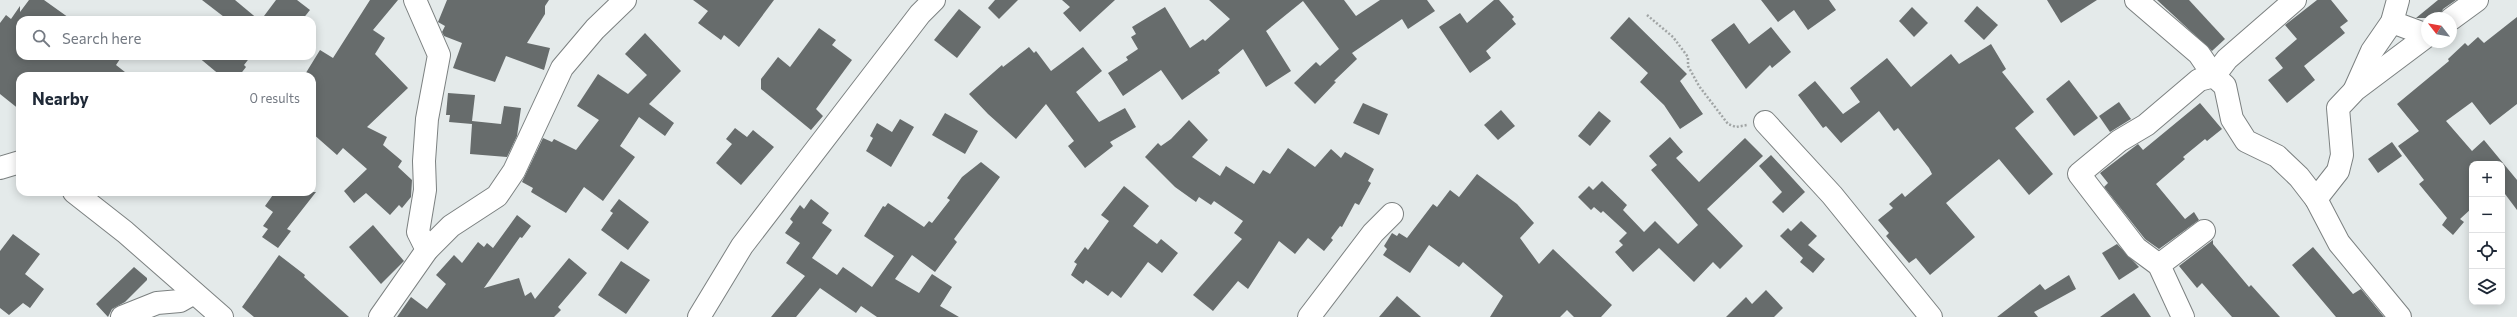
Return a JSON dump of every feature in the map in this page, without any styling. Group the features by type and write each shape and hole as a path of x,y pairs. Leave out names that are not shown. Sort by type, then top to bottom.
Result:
{"street":[{"path":"415,0 440,55 427,119 424,161 425,190 418,232 427,250"},
{"path":"380,317 427,250 451,226 497,196 514,170 562,68 595,29 625,0"},
{"path":"699,317 742,246 920,14 934,0"},
{"path":"2136,0 2199,54 2214,76 2225,86 2232,119 2246,141 2277,156 2299,178 2316,199 2339,243 2400,317"},
{"path":"2184,317 2159,265 2136,248 2079,174 2119,141 2146,125 2199,80 2214,76 2228,59 2295,0"},
{"path":"2355,90 2372,51 2392,22 2398,0"},
{"path":"2457,14 2477,0"},
{"path":"2392,22 2421,33"},
{"path":"2316,199 2338,171 2342,155 2338,108 2355,90 2421,40"},
{"path":"1765,122 1832,195 1931,317"},
{"path":"0,149 12,164"},
{"path":"79,196 125,232 222,317"},
{"path":"1308,317 1373,233 1392,214"},
{"path":"2159,265 2204,230"},
{"path":"122,317 157,303 180,301 194,294"}],"path":[{"path":"1647,15 1673,37 1688,57 1688,66 1698,86 1728,124 1736,127 1744,126"}],"building":[{"path":"29,0 44,0 66,16 16,16 16,60 119,60 116,65 125,72 16,72 16,107 0,94 0,23 6,15 11,19 20,6 20,12"},
{"path":"202,0 235,0 254,16 223,16"},
{"path":"276,0 297,0 310,10 305,16 264,16"},
{"path":"370,0 398,0 373,30 385,38 375,54 408,88 367,127 387,137 383,145 402,161 398,167 412,180 411,197 402,208 399,205 390,215 366,193 354,203 344,191 367,169 343,148 337,155 316,137 316,72 306,72 314,60 316,60 316,56 320,50 333,58"},
{"path":"447,0 549,0 545,6 545,14 527,43 550,48 544,70 506,56 495,82 453,68 462,43 444,36 442,32 445,26 438,22"},
{"path":"693,0 774,0 739,47 724,35 721,40 698,23 708,11"},
{"path":"995,0 1018,0 999,19 988,8"},
{"path":"1062,0 1115,0 1080,32 1063,13 1070,7"},
{"path":"1209,0 1344,0 1356,16 1380,0 1427,0 1435,11 1408,29 1402,19 1352,53 1357,59 1334,81 1336,82 1315,104 1294,83 1316,62 1320,66 1339,49 1303,1 1266,31 1291,71 1266,87 1243,49 1218,70 1220,73 1182,100 1161,70 1123,96 1108,73 1128,60 1126,57 1138,49 1131,37 1136,34 1132,27 1165,7 1190,48 1203,39 1205,41 1230,19"},
{"path":"1494,0 1499,0 1514,17 1512,19 1516,24 1486,51 1491,58 1470,73 1439,27 1460,13 1467,23"},
{"path":"1761,0 1829,0 1836,10 1808,30 1794,10 1778,22"},
{"path":"2047,0 2097,0 2061,23"},
{"path":"2157,0 2189,0 2225,39 2212,51"},
{"path":"2317,0 2331,0 2348,21 2340,27 2345,33 2304,66 2315,80 2287,103 2268,80 2283,68 2275,58 2297,39 2285,25"},
{"path":"2438,0 2456,0 2443,9 2442,12 2423,12"},
{"path":"1977,6 1998,25 1984,40 1964,21"},
{"path":"1912,7 1928,23 1914,37 1899,21"},
{"path":"959,9 981,27 957,58 934,40"},
{"path":"2421,14 2421,18 2416,18"},
{"path":"1629,17 1687,74 1680,81 1703,114 1680,129 1664,105 1640,82 1648,73 1610,38"},
{"path":"2517,17 2517,104 2490,125 2472,102 2446,121 2472,151 2484,140 2501,161 2469,161 2469,211 2460,219 2464,222 2453,235 2442,225 2447,218 2419,184 2424,180 2398,146 2419,131 2397,104 2449,61 2448,59 2465,43 2468,46 2478,37 2484,43"},
{"path":"1734,23 1749,44 1771,27 1791,52 1772,68 1770,65 1746,89 1711,40"},
{"path":"819,28 836,40 832,45 852,60 816,109 823,116 811,130 761,89 761,79 778,57 790,67"},
{"path":"645,33 681,71 649,104 674,123 665,136 639,117 620,146 635,157 603,201 584,187 566,213 531,192 533,188 522,182 543,138 552,142 554,139 576,150 599,120 577,106 598,74 628,94 647,75 625,54"},
{"path":"1991,44 2006,69 2002,72 2034,112 2015,128 2053,174 2029,195 1999,159 1946,203 1975,237 1930,275 1916,258 1909,263 1886,236 1889,233 1878,220 1893,208 1889,204 1902,193 1905,197 1932,174 1929,168 1898,128 1894,131 1879,111 1841,143 1826,126 1823,128 1798,95 1815,81 1843,114 1860,102 1850,88 1887,58 1911,87 1951,54 1959,64"},
{"path":"1029,47 1034,53 1036,51 1051,71 1083,47 1102,71 1076,92 1099,122 1125,108 1136,127 1110,142 1113,146 1085,168 1068,146 1074,141 1046,104 1016,139 988,114 969,94 1002,65 1003,67"},
{"path":"202,60 248,60 244,65 246,67 242,72 216,72"},
{"path":"2069,80 2098,118 2074,136 2046,99"},
{"path":"448,93 475,95 472,121 501,124 504,106 521,108 517,136 507,157 470,154 472,124 449,122 450,115 446,115"},
{"path":"2119,102 2131,119 2110,132 2099,116"},
{"path":"1363,103 1388,114 1379,135 1353,123"},
{"path":"2200,103 2222,129 2207,141 2205,139 2183,157 2185,159 2156,184 2185,219 2194,212 2199,220 2159,249 2145,239 2104,187 2108,183 2100,173 2138,144 2143,150"},
{"path":"1501,110 1515,126 1498,140 1484,125"},
{"path":"1599,111 1611,121 1590,146 1578,136"},
{"path":"945,113 978,131 965,154 932,135"},
{"path":"900,119 914,127 891,167 866,151 873,138 870,136 877,123 892,132"},
{"path":"1189,120 1208,140 1192,157 1220,176 1226,166 1254,184 1263,170 1270,174 1288,148 1315,167 1331,149 1341,158 1345,152 1374,169 1368,181 1371,183 1359,205 1355,203 1342,227 1340,226 1331,238 1333,240 1324,251 1308,238 1295,254 1279,241 1248,289 1238,281 1213,311 1193,295 1242,239 1234,233 1243,221 1214,201 1211,205 1199,197 1196,202 1175,187 1145,157 1158,143 1161,146 1171,139"},
{"path":"735,128 747,137 753,130 774,147 741,185 716,163 732,144 726,139"},
{"path":"1670,137 1683,152 1676,158 1699,182 1745,138 1763,156 1707,209 1743,246 1720,269 1713,262 1694,282 1659,248 1633,272 1615,252 1623,245 1619,241 1627,233 1603,211 1601,213 1594,207 1591,210 1578,197 1589,186 1593,190 1602,181 1627,205 1623,210 1644,232 1655,221 1678,244 1698,225 1651,170 1657,165 1649,156"},
{"path":"2392,142 2402,156 2378,173 2368,159"},
{"path":"1771,155 1805,192 1783,213 1772,202 1782,192 1759,166"},
{"path":"981,162 1000,177 954,239 957,242 935,272 912,255 895,279 919,293 932,274 952,287 940,306 959,317 877,317 861,306 856,313 820,288 796,317 771,317 805,276 786,263 800,243 785,233 793,222 790,219 800,205 804,209 811,199 829,213 822,223 832,230 812,258 837,275 843,267 872,287 894,256 864,236 883,206 885,207 888,203 924,227 929,221 932,223 950,200 947,198 962,177"},
{"path":"2505,165 2517,180 2517,210 2505,194"},
{"path":"1477,174 1517,204 1534,223 1520,238 1539,264 1553,249 1612,305 1601,317 1574,317 1567,310 1560,317 1490,317 1503,296 1463,262 1459,267 1429,245 1410,273 1383,255 1387,249 1384,246 1392,233 1397,236 1399,233 1407,238 1433,204 1437,207 1450,190 1459,197"},
{"path":"1124,186 1149,206 1133,226 1157,244 1161,239 1178,253 1162,273 1148,262 1121,298 1112,291 1108,296 1086,280 1083,284 1071,275 1077,264 1074,262 1085,247 1088,250 1109,221 1101,215"},
{"path":"272,196 313,196 287,229 291,231 278,248 262,237 268,229 263,226 273,212 265,206"},
{"path":"619,199 649,222 628,250 601,230 613,213 610,211"},
{"path":"517,215 531,226 522,238 520,237 484,288 519,278 525,296 531,292 535,299 569,258 587,273 558,307 561,310 554,317 397,317 411,297 427,309 446,284 436,275 454,255 462,263 478,242 484,247 487,243 493,248"},
{"path":"1801,221 1817,236 1808,245 1825,259 1813,273 1800,262 1803,258 1780,236 1788,228 1791,231"},
{"path":"373,225 404,261 381,284 349,247"},
{"path":"13,234 40,254 25,274 44,289 30,308 23,303 9,315 0,308 0,251"},
{"path":"2213,240 2213,244 2249,287 2251,285 2280,317 2232,317 2202,283 2197,288 2179,266"},
{"path":"2117,244 2139,267 2119,280 2102,253"},
{"path":"2313,247 2353,294 2361,289 2384,317 2336,317 2292,265"},
{"path":"279,255 305,275 304,277 349,317 254,317 242,307"},
{"path":"621,261 650,280 626,314 598,295"},
{"path":"134,267 147,278 147,280 125,302 112,309 108,317 96,304"},
{"path":"2069,275 2076,289 2034,312 2038,317 1997,317 2040,284 2045,290"},
{"path":"1766,290 1783,308 1774,317 1726,317 1746,297 1752,304"},
{"path":"2134,293 2151,317 2100,317"},
{"path":"1397,296 1421,317 1379,317"}]}
